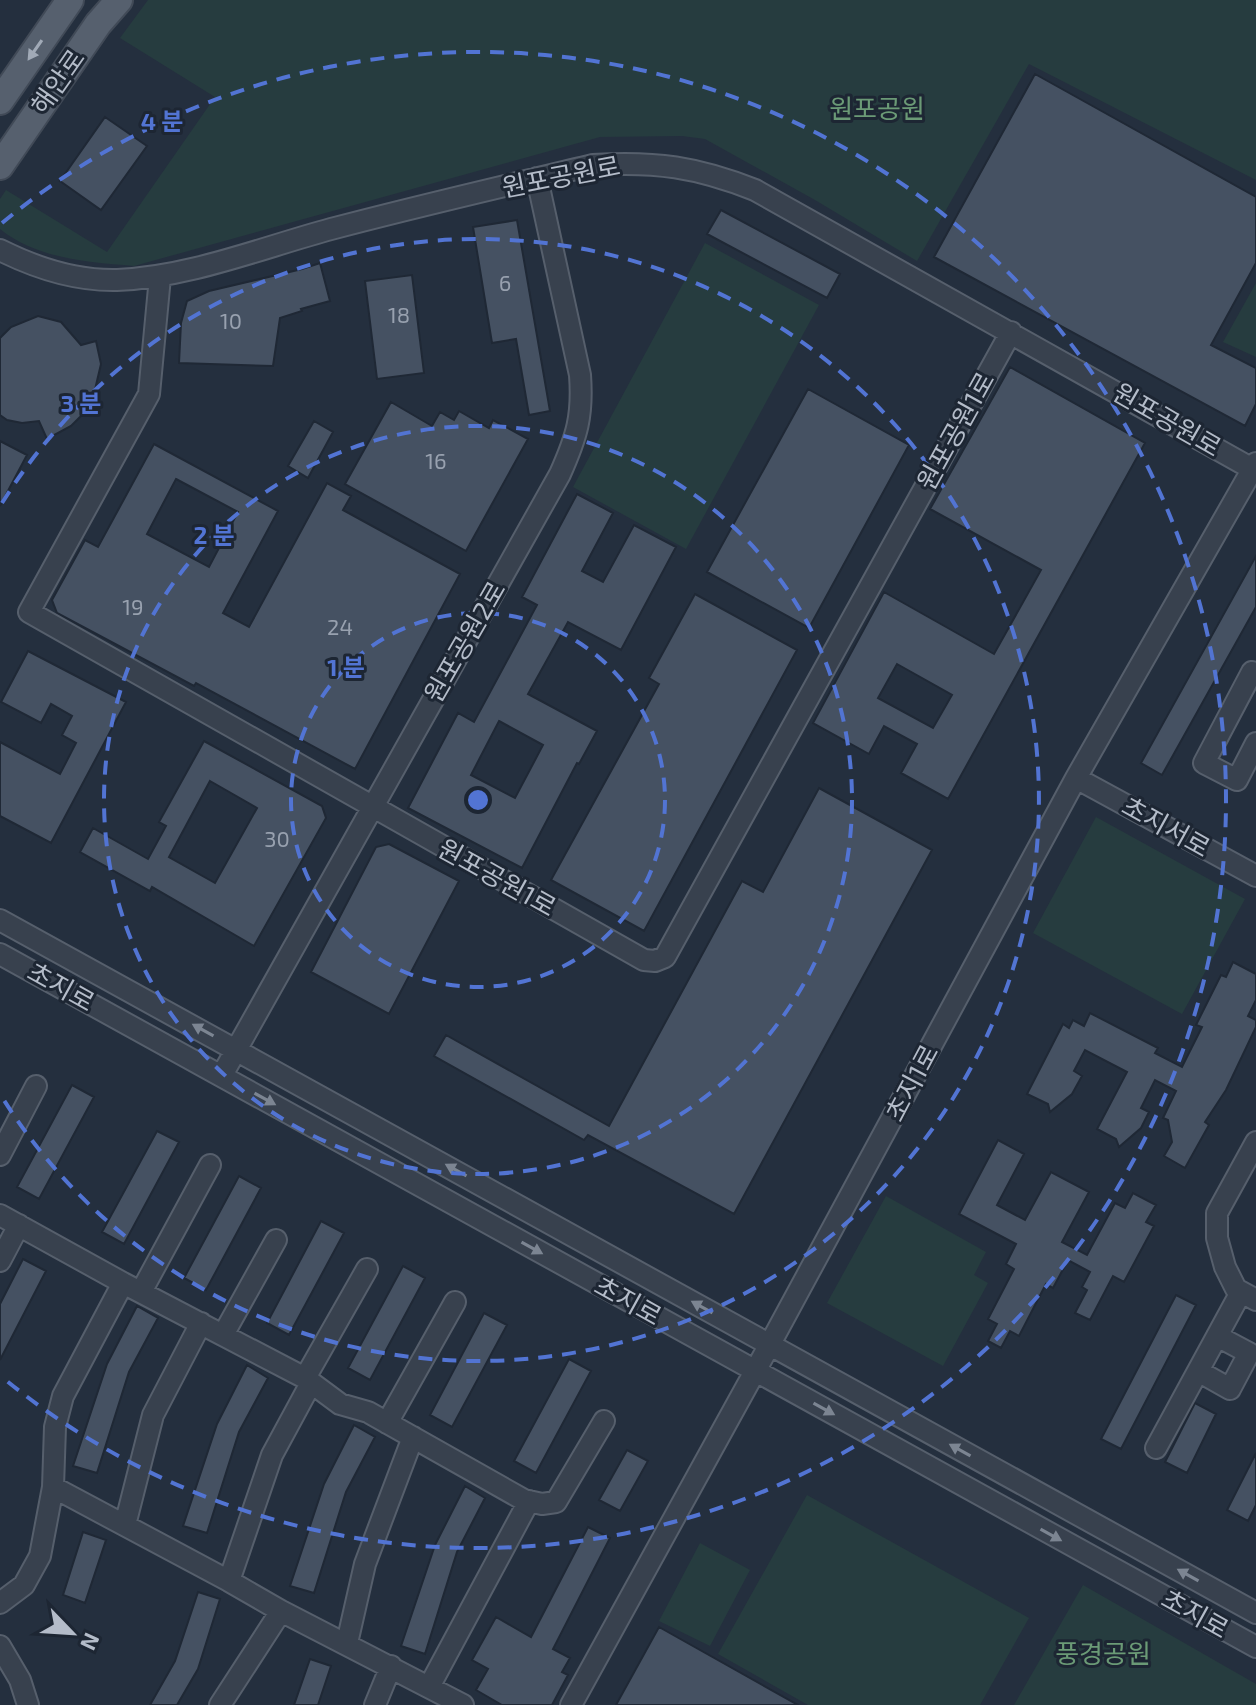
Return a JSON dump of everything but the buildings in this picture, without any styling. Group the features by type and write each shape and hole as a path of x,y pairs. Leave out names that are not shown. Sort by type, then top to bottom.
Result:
{"main road":[{"name":"해안로","path":"0,101 70,0"},
{"name":"해안로","path":"0,166 117,0"}],"street":[{"name":"원포공원로","path":"0,250 25,263 67,276 114,280 160,277 333,228 593,165 663,165 714,174 755,190 1255,468"},
{"name":"원포공원2로","path":"222,1075 560,474 577,436 582,406 580,375 537,178"},
{"name":"원포공원1로","path":"160,277 149,394 29,612 644,960 655,961 665,957 1011,332"},
{"name":"초지1로","path":"571,1705 1076,778 1255,468"},
{"path":"1256,675 1252,672 1204,763 1237,780 1256,743"},
{"name":"초지서로","path":"1076,778 1256,876"},
{"name":"초지로","path":"0,920 1256,1613"},
{"name":"초지로","path":"0,954 1256,1647"},
{"path":"0,1155 36,1086"},
{"path":"1156,1448 1217,1336 1248,1296 1236,1289 1221,1252 1217,1238 1217,1213 1256,1142"},
{"path":"0,1603 24,1585 40,1556 53,1487 55,1427 63,1396 210,1165"},
{"path":"0,1215 308,1380 340,1404 368,1412 529,1501 542,1504 556,1502 604,1421"},
{"path":"0,1261 19,1225"},
{"path":"223,1335 276,1240"},
{"path":"229,1581 272,1455 367,1269"},
{"path":"387,1423 455,1302"},
{"path":"125,1525 153,1415 201,1323"},
{"path":"1198,1371 1230,1389 1249,1353 1217,1336"},
{"path":"347,1643 365,1564 413,1437"},
{"path":"53,1487 281,1611 463,1705"},
{"path":"429,1687 529,1501"},
{"path":"220,1705 281,1611"},
{"path":"0,1646 20,1680 28,1705"},
{"path":"375,1705 391,1666"}],"green space":[{"name":"원포공원","path":"148,0 1256,0 1256,180 1029,64 917,261 705,139 682,136 600,137 134,266 64,257 14,239 0,229 0,199 6,190 107,252 215,97 120,38"},
{"path":"705,243 819,305 686,549 573,487"},
{"path":"1256,283 1256,357 1223,342"},
{"path":"1096,817 1245,899 1182,1014 1033,933"},
{"path":"886,1196 986,1252 974,1275 988,1283 943,1366 827,1303"},
{"path":"807,1495 1029,1618 980,1705 808,1705 718,1654"},
{"path":"700,1543 750,1570 710,1646 659,1621"},
{"name":"풍경공원","path":"1083,1585 1256,1684 1256,1705 1014,1705"}]}
